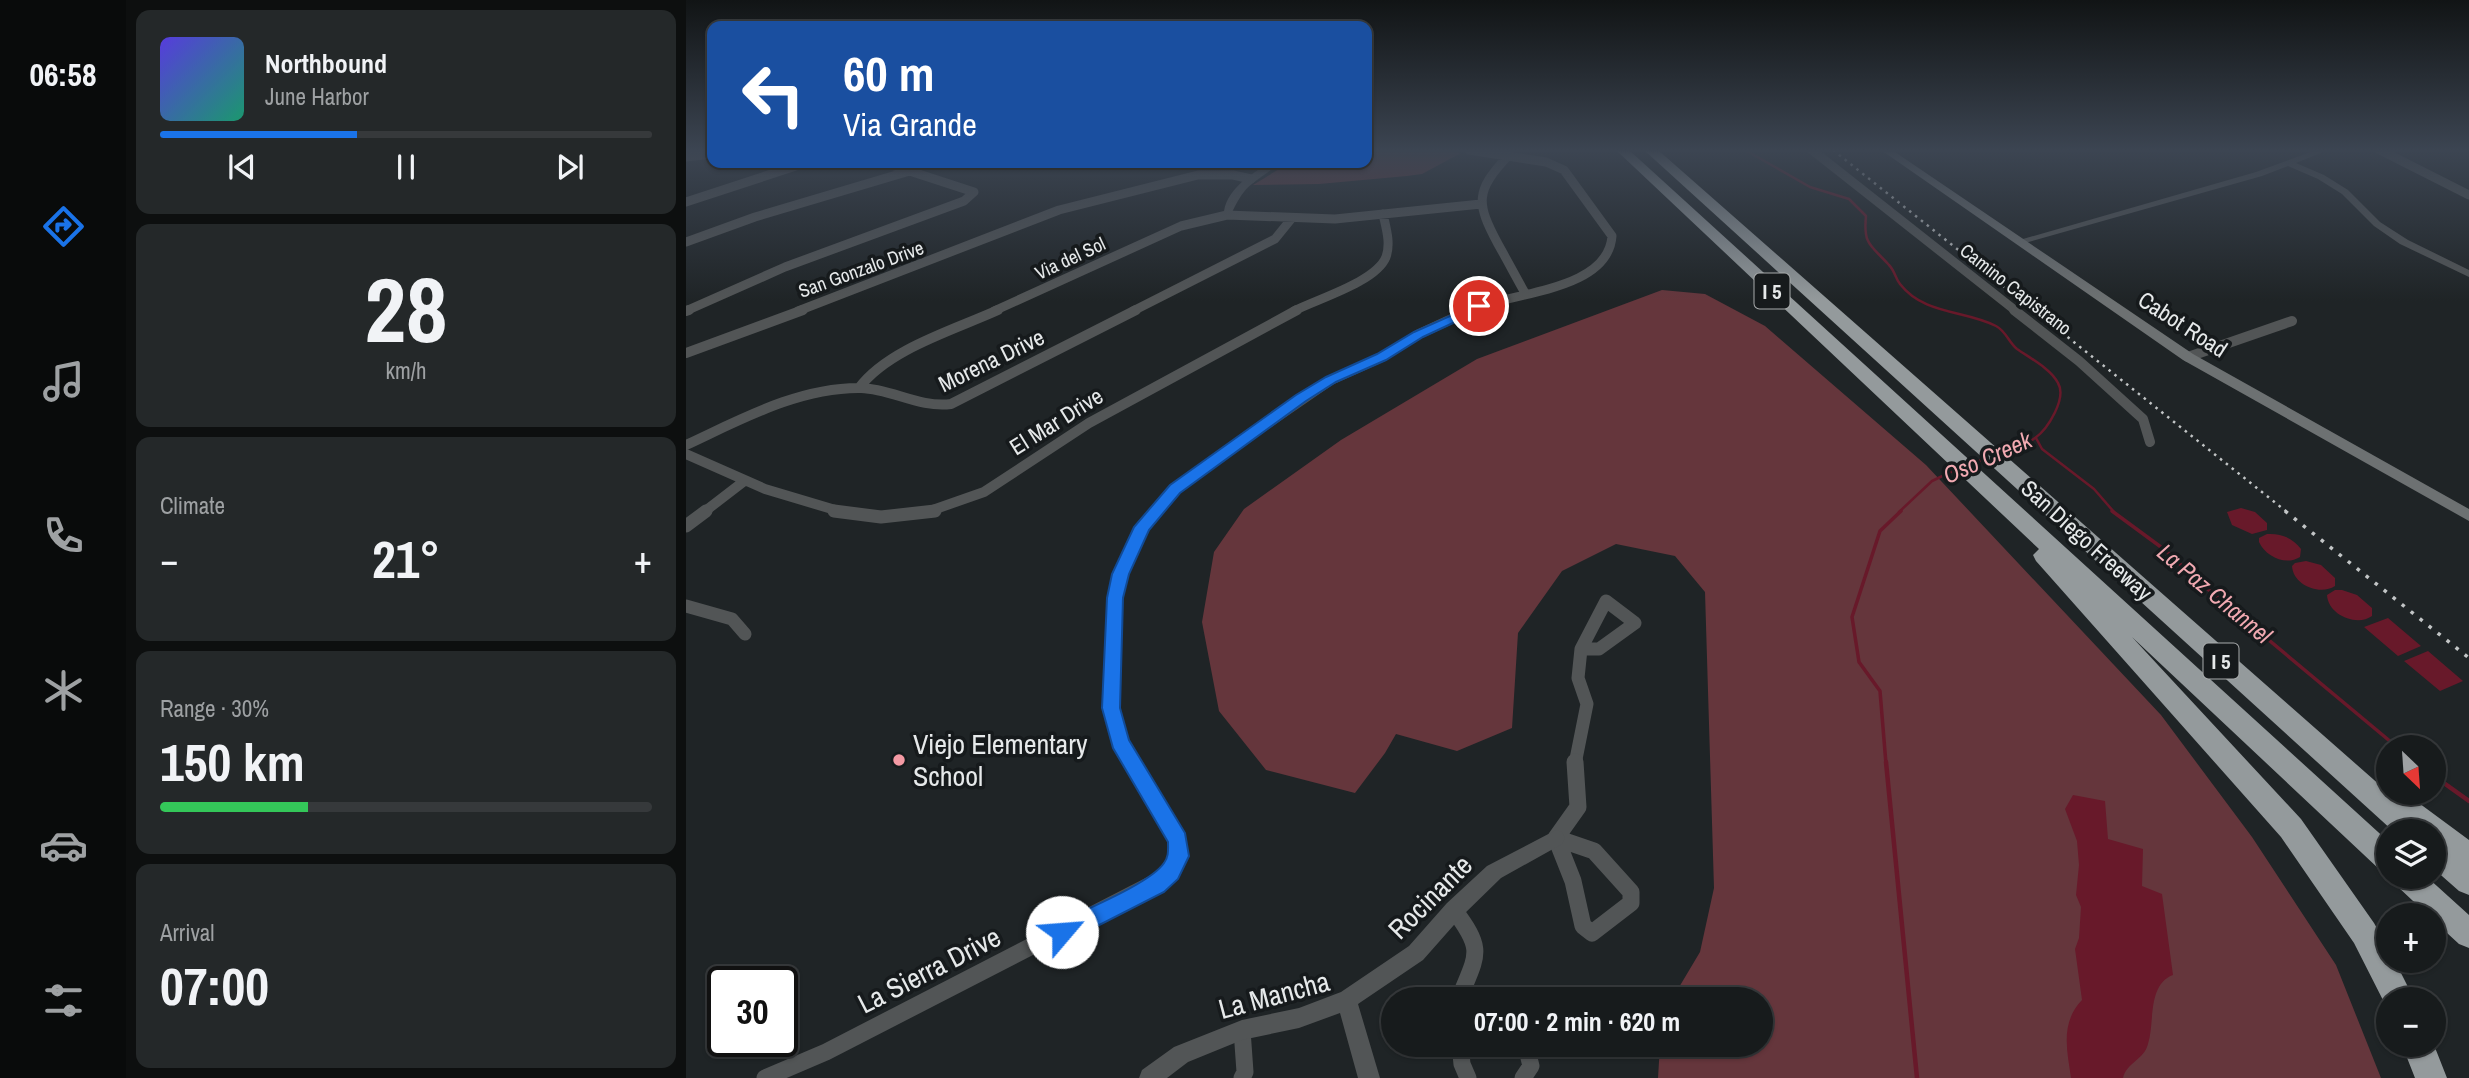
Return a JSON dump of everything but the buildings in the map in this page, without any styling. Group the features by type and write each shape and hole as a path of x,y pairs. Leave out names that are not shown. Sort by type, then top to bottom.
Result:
{"highway":[{"name":"San Diego Freeway","path":"1676,200 2376,848"},
{"name":"San Diego Freeway","path":"1706,200 2399,819"},
{"path":"2031,528 2046,559 2291,828 2364,933 2393,987"},
{"path":"2247,684 2469,857"},
{"path":"2446,862 2469,883"},
{"path":"2420,889 2469,934"},
{"path":"2423,1057 2431,1078"}],"main road":[{"name":"Cabot Road","path":"1961,200 2188,357 2469,516"}],"street":[{"path":"686,242 811,200"},
{"path":"686,311 785,267 965,200"},
{"name":"San Gonzalo Drive","path":"686,353 894,276 1059,209 1095,200"},
{"path":"1227,215 1232,200"},
{"path":"1481,200 1483,216 1525,293 1579,279 1594,271 1612,249 1612,236 1586,200"},
{"name":"Camino Capistrano","path":"1876,200 2079,361 2143,419 2150,442"},
{"path":"2021,241 2160,200"},
{"path":"2353,200 2377,224 2404,242 2469,274"},
{"name":"Via del Sol","path":"859,388 871,372 888,360 1181,226 1227,215 1335,219 1481,204"},
{"name":"El Mar Drive","path":"686,454 743,482 844,513 873,519 928,512 969,499 998,484 1077,430 1127,401 1312,302 1362,280 1378,268 1389,247 1383,214"},
{"name":"Morena Drive","path":"686,445 795,399 859,388 896,394 937,408 951,404 1275,239 1292,218"},
{"name":"La Sierra Drive","path":"765,1078 826,1052 1156,884 1171,872 1179,856 1178,840 1120,742 1111,708 1115,598 1120,574 1142,527 1175,489 1197,471 1331,380 1382,357 1419,334 1460,314 1525,293"},
{"path":"2188,357 2292,321"},
{"path":"686,526 743,482"},
{"path":"686,606 732,619 745,634"},
{"path":"1556,838 1578,807 1573,781 1574,753 1587,704 1579,693 1581,649"},
{"path":"1556,838 1594,851 1631,892 1631,903 1592,933 1583,926 1573,881 1556,838"},
{"name":"Rocinante","path":"1347,1000 1416,953 1454,910 1494,872 1556,838"},
{"path":"1454,910 1473,935 1477,955 1464,987"},
{"name":"La Mancha","path":"1150,1078 1181,1054 1242,1030 1299,1017 1347,1000 1369,1078"},
{"path":"1242,1030 1245,1072 1242,1078"},
{"path":"1461,1057 1468,1078"},
{"path":"1523,1078 1531,1066 1529,1057"}],"shaded area":[{"path":"1662,290 1705,294 1765,326 1926,465 2161,715 2252,837 2336,965 2381,1078 1658,1078 1659,1057 1773,1057 1773,987 1679,987 1700,952 1714,888 1705,592 1675,556 1616,544 1562,571 1518,633 1512,728 1457,751 1396,734 1355,793 1266,770 1219,711 1202,622 1214,552 1244,509 1341,440 1477,359"},
{"path":"2241,508 2255,512 2267,523 2267,530 2252,534 2232,525 2227,512"},
{"path":"2267,534 2282,535 2290,539 2301,549 2300,557 2289,561 2271,556 2259,542 2259,538"},
{"path":"2306,561 2321,565 2335,578 2335,586 2315,589 2297,579 2292,566"},
{"path":"2335,590 2357,595 2372,608 2372,616 2359,620 2351,619 2332,608 2327,595"},
{"path":"2388,618 2421,646 2398,656 2364,627"},
{"path":"2428,651 2463,681 2440,691 2404,661"},
{"path":"2073,795 2105,801 2108,839 2143,849 2142,886 2162,894 2173,975 2159,987 2156,995 2146,1049 2128,1068 2123,1078 2071,1078 2067,1047 2068,1027 2070,1018 2082,1000 2075,949 2079,938 2081,907 2076,895 2079,865 2077,841 2065,809"}],"waterway":[{"name":"Oso Creek","path":"1850,200 1866,216 1866,233 1870,244 1910,294 1933,307 1996,326 2017,349 2040,364 2058,383 2058,405 2045,428 2023,445 2001,453"},
{"name":"La Paz Channel","path":"2036,438 2042,449 2094,489 2114,512"},
{"name":"Oso Creek","path":"1971,464 1987,458"},
{"name":"Oso Creek","path":"1899,512 1932,481 1957,469"},
{"name":"Oso Creek","path":"1886,764 1880,691 1859,662 1852,617 1880,531 1901,511"},
{"name":"La Paz Channel","path":"2112,511 2165,550 2198,581 2383,735"},
{"name":"Oso Creek","path":"1886,762 1917,1078"},
{"name":"La Paz Channel","path":"2446,785 2469,801"}],"railway":[{"path":"1896,200 2287,512"},
{"path":"2285,511 2469,658"}],"place":[{"name":"Viejo Elementary School","path":"899,760"}],"route":[{"path":"1062,932 1156,884 1171,872 1179,856 1178,840 1120,742 1111,708 1115,598 1120,574 1142,527 1175,489 1197,471 1301,398 1331,380 1382,357 1419,334 1479,306"}]}
